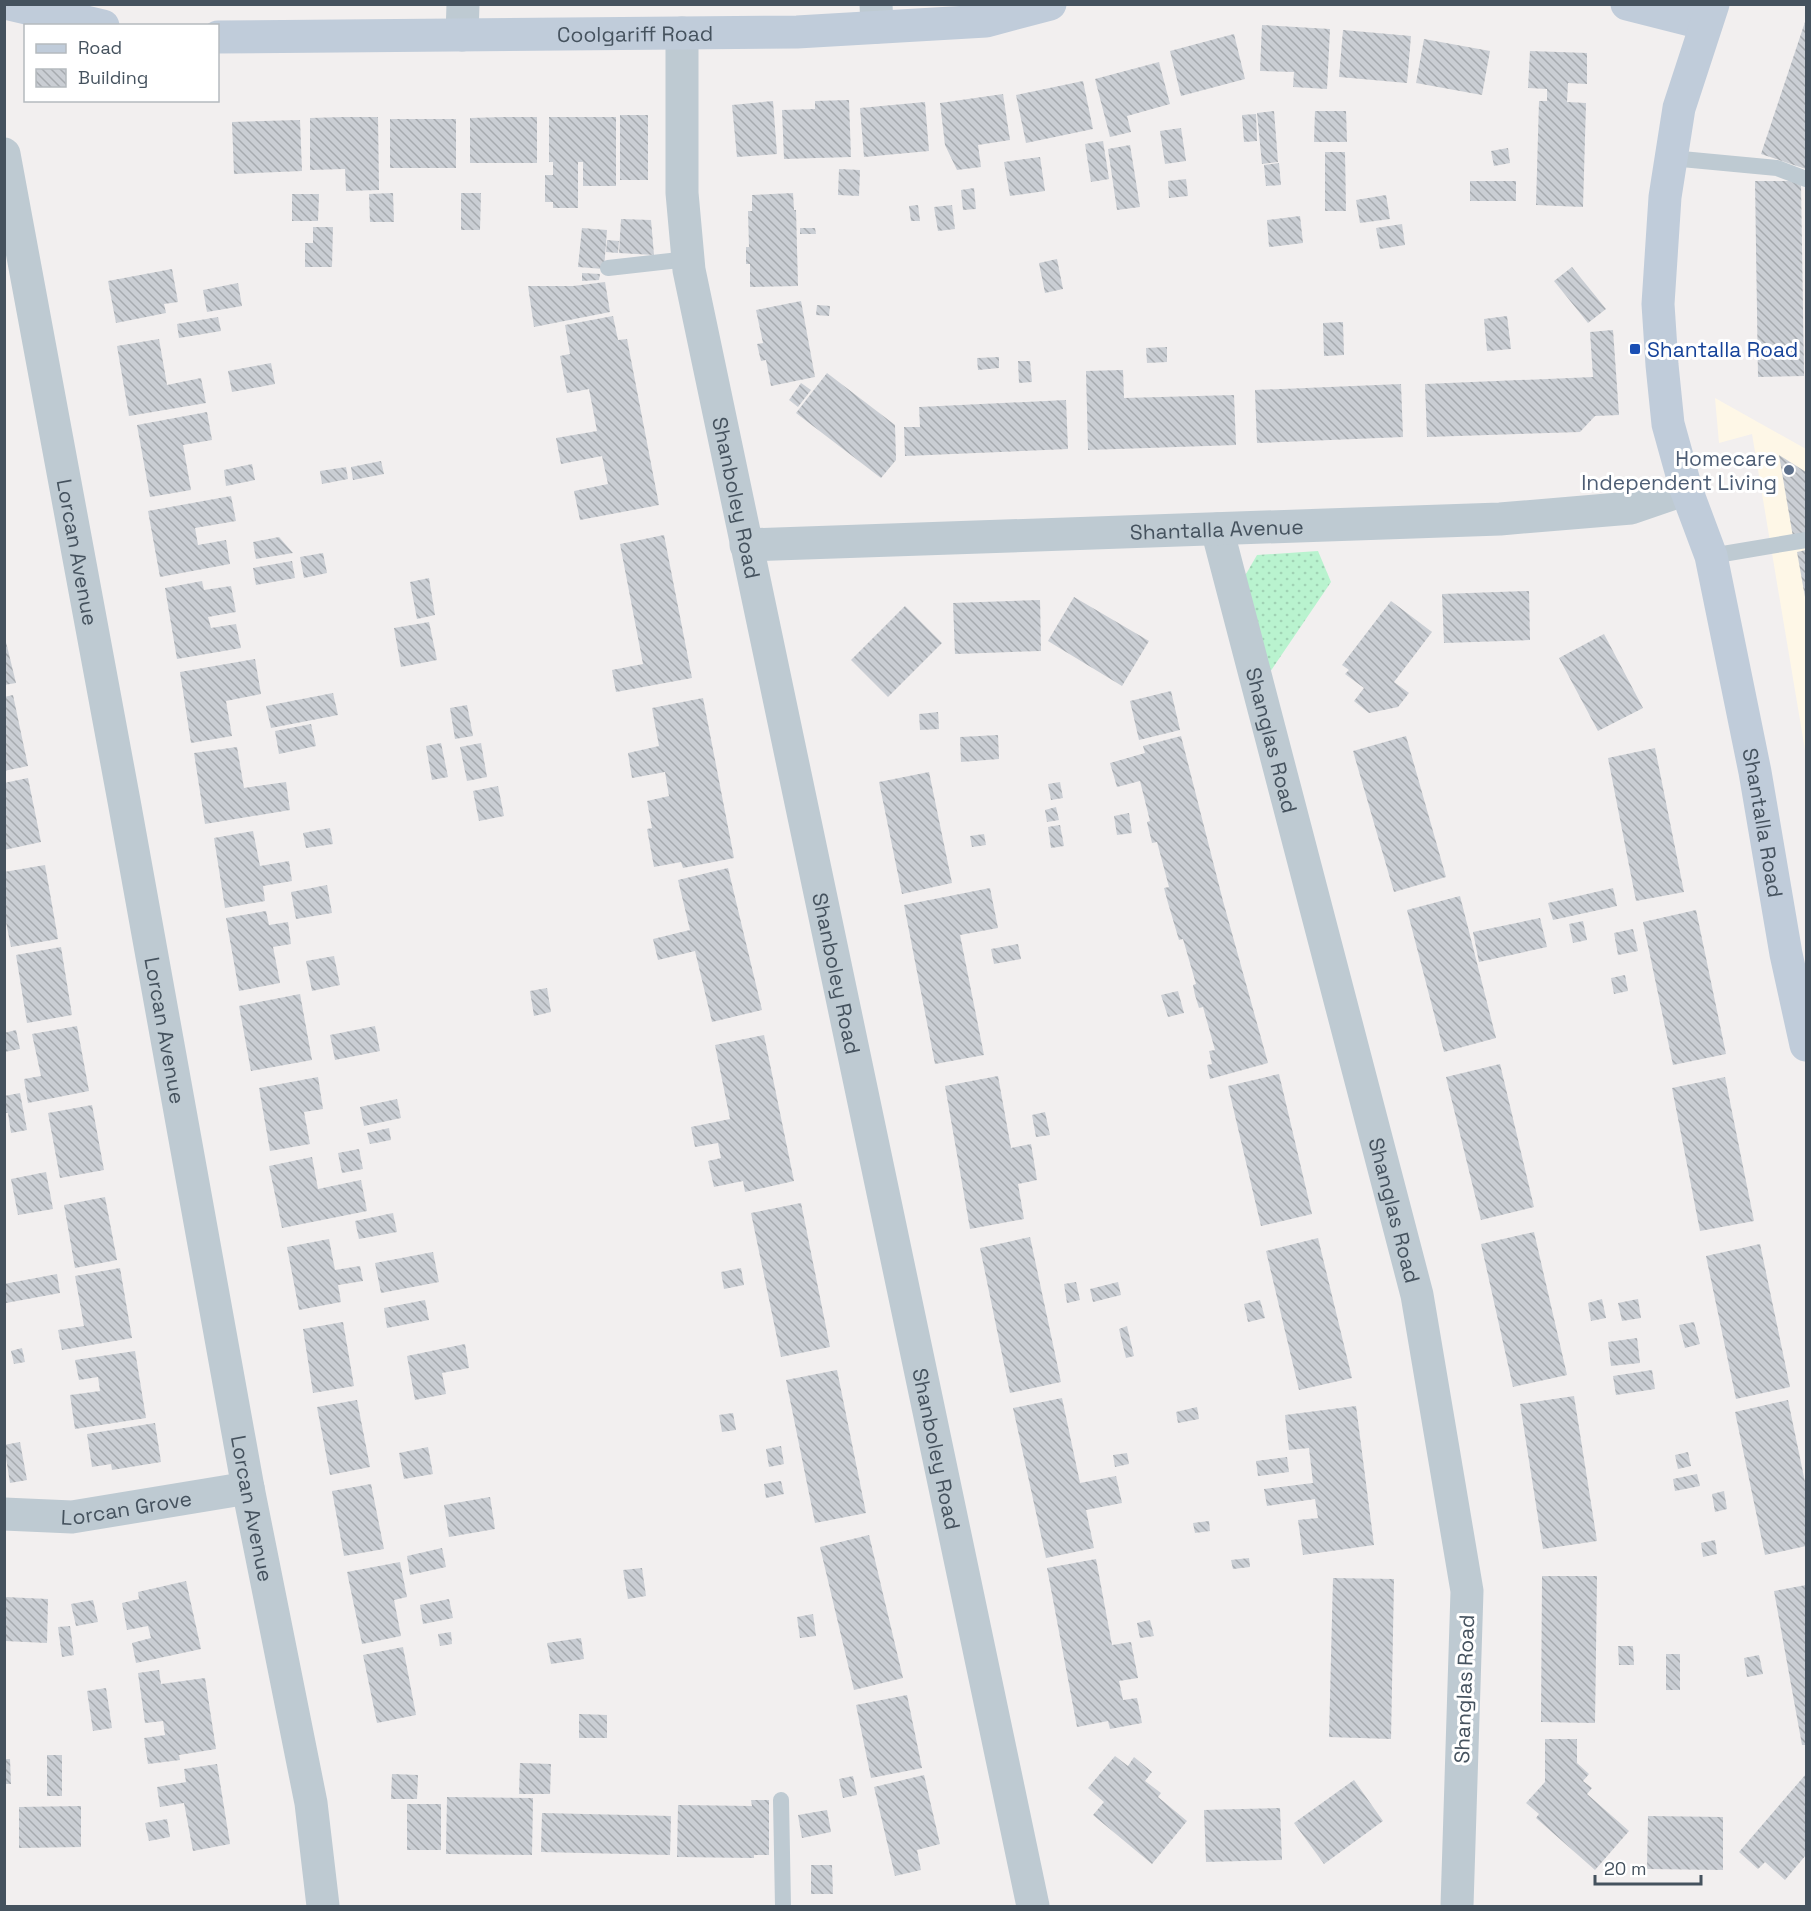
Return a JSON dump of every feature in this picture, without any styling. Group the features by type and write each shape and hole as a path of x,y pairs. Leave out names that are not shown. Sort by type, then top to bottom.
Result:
{"street":[{"path":"9,4 94,24"},
{"name":"Coolgariff Road","path":"219,37 462,20 682,33 797,32 877,16 986,21 1050,4"},
{"path":"1627,4 1709,14"},
{"name":"Shantalla Road","path":"1709,14 1679,108 1665,197 1658,304 1668,424 1686,489 1710,556 1755,772 1796,951 1806,1045"},
{"name":"Shanboley Road","path":"682,33 682,193 688,259 746,545 1034,1906"},
{"name":"Lorcan Avenue","path":"4,154 248,1488 311,1803 323,1906"},
{"name":"Shantalla Avenue","path":"746,545 1500,519 1632,508 1686,489"},
{"name":"Shanglas Road","path":"1217,529 1417,1295 1467,1591 1457,1906"},
{"name":"Lorcan Grove","path":"4,1514 72,1517 248,1488"}],"lane":[{"path":"1671,158 1777,168 1806,179"},
{"path":"608,268 688,259"},
{"path":"1710,556 1806,540"},
{"path":"781,1800 783,1906"}],"shaded area":[{"path":"1715,398 1806,449 1806,756 1752,434 1719,443"}],"green space":[{"path":"1318,551 1331,582 1266,678 1242,581 1257,555"}],"building":[{"path":"1806,19 1806,169 1761,154"},
{"path":"1262,25 1330,29 1327,89 1293,87 1294,72 1260,71"},
{"path":"1343,30 1411,36 1407,83 1339,77"},
{"path":"1234,34 1245,79 1181,96 1170,51"},
{"path":"1424,39 1490,51 1482,95 1416,83"},
{"path":"1530,51 1587,53 1587,84 1568,83 1567,102 1586,103 1583,207 1536,205 1539,101 1547,101 1547,89 1528,88"},
{"path":"1159,62 1170,104 1127,116 1131,132 1110,137 1095,79"},
{"path":"1083,81 1093,129 1026,143 1016,95"},
{"path":"1003,94 1010,140 978,145 981,167 957,170 945,145 940,103"},
{"path":"849,100 851,157 784,159 782,110 815,109 815,101"},
{"path":"773,101 777,154 737,157 732,105"},
{"path":"925,102 929,151 864,157 860,108"},
{"path":"1274,111 1278,162 1262,164 1257,113"},
{"path":"1315,111 1346,111 1347,142 1314,142"},
{"path":"1256,114 1257,141 1244,142 1242,115"},
{"path":"620,115 648,115 648,180 620,180"},
{"path":"378,117 379,190 346,191 345,169 310,170 310,118"},
{"path":"537,117 537,163 470,163 470,118"},
{"path":"549,117 616,117 616,186 583,186 583,162 578,162 578,208 553,208 553,202 545,202 545,175 553,175 553,162 549,162"},
{"path":"390,119 456,119 456,168 390,168"},
{"path":"300,120 302,171 234,174 232,122"},
{"path":"1181,128 1186,161 1165,164 1160,131"},
{"path":"1103,141 1109,179 1091,182 1085,144"},
{"path":"1130,145 1140,207 1117,210 1108,149"},
{"path":"1508,148 1510,163 1494,166 1491,151"},
{"path":"1325,152 1345,152 1346,211 1325,211"},
{"path":"1040,157 1045,191 1010,196 1004,162"},
{"path":"1279,163 1281,185 1266,186 1264,165"},
{"path":"839,169 860,170 859,196 838,195"},
{"path":"1186,179 1188,196 1169,198 1168,181"},
{"path":"1470,181 1516,181 1516,201 1470,201"},
{"path":"1755,181 1801,181 1804,376 1758,377"},
{"path":"974,188 976,209 963,210 961,190"},
{"path":"393,193 394,222 370,222 369,194"},
{"path":"461,193 481,193 480,230 461,230"},
{"path":"793,193 794,210 796,210 798,286 750,287 750,264 746,264 746,247 749,247 748,211 752,211 752,195"},
{"path":"292,194 319,194 318,221 292,221"},
{"path":"1386,195 1390,219 1360,223 1356,200"},
{"path":"918,205 920,221 911,221 909,206"},
{"path":"952,205 955,229 938,231 934,207"},
{"path":"1300,216 1303,243 1269,247 1267,220"},
{"path":"621,219 651,220 654,255 619,253"},
{"path":"1402,224 1405,245 1380,249 1376,228"},
{"path":"313,227 333,227 332,267 305,267 305,243 313,243"},
{"path":"582,228 607,230 604,269 578,267"},
{"path":"800,228 815,228 816,234 800,234"},
{"path":"607,240 619,241 618,253 606,252"},
{"path":"1057,259 1063,289 1045,293 1039,263"},
{"path":"1572,267 1606,309 1588,323 1554,281"},
{"path":"172,269 178,302 164,304 166,313 116,323 108,281"},
{"path":"582,273 600,274 599,280 582,281"},
{"path":"605,282 610,312 534,327 528,286 573,286"},
{"path":"238,283 242,306 207,312 203,290"},
{"path":"801,301 815,377 771,386 766,360 761,361 757,344 763,343 756,310"},
{"path":"817,305 830,306 829,316 816,315"},
{"path":"613,316 618,340 627,339 659,505 580,520 574,491 608,484 602,456 561,464 556,438 597,431 589,389 567,393 560,356 570,354 565,325"},
{"path":"1507,316 1511,349 1487,351 1484,319"},
{"path":"218,317 221,331 179,338 177,324"},
{"path":"1343,322 1344,355 1324,356 1323,323"},
{"path":"1613,330 1619,415 1595,416 1580,432 1427,437 1425,384 1593,377 1590,332"},
{"path":"159,339 167,385 201,378 206,403 129,416 117,346"},
{"path":"1167,347 1167,362 1147,363 1146,348"},
{"path":"999,357 999,368 978,370 977,358"},
{"path":"1018,361 1030,361 1032,382 1019,383"},
{"path":"271,363 275,384 232,392 228,371"},
{"path":"1123,370 1124,398 1234,395 1236,445 1088,450 1086,371"},
{"path":"827,373 895,425 896,460 881,478 796,413"},
{"path":"801,383 811,390 798,407 789,400"},
{"path":"1401,384 1403,437 1257,443 1255,390"},
{"path":"1066,400 1068,449 905,456 904,427 920,427 919,407"},
{"path":"207,412 212,440 183,445 191,490 150,497 137,425"},
{"path":"1779,455 1806,472 1806,534 1793,537"},
{"path":"381,461 384,474 353,480 351,467"},
{"path":"252,464 255,480 226,486 224,470"},
{"path":"346,467 348,479 322,484 320,471"},
{"path":"231,496 236,521 195,528 198,545 226,540 230,564 160,577 148,511"},
{"path":"664,535 692,678 616,692 612,670 643,664 620,544"},
{"path":"279,537 293,553 256,559 253,542"},
{"path":"1806,550 1806,597 1805,597 1797,552"},
{"path":"323,553 327,573 304,578 300,557"},
{"path":"292,561 295,578 256,585 253,568"},
{"path":"429,578 435,615 417,619 410,582"},
{"path":"202,581 204,590 231,586 236,612 208,617 211,628 236,624 241,648 177,659 165,588"},
{"path":"1529,591 1530,640 1444,643 1442,594"},
{"path":"1074,597 1149,641 1122,686 1048,641"},
{"path":"1040,600 1041,651 955,654 953,603"},
{"path":"1391,601 1432,632 1394,682 1409,693 1398,707 1369,713 1354,701 1364,688 1345,674 1349,670 1342,665"},
{"path":"905,606 942,643 888,697 851,660"},
{"path":"429,622 437,660 401,667 394,628"},
{"path":"4,634 16,683 4,685"},
{"path":"1604,634 1643,708 1598,731 1559,658"},
{"path":"255,659 261,694 226,701 232,736 191,743 180,672"},
{"path":"1171,691 1180,730 1139,740 1130,701"},
{"path":"333,693 338,715 271,728 266,706"},
{"path":"13,695 28,766 4,771 4,697"},
{"path":"703,698 734,858 683,868 681,862 654,867 647,829 652,828 647,801 669,796 665,772 632,778 628,753 659,746 652,708"},
{"path":"467,705 473,736 455,739 450,708"},
{"path":"938,712 939,729 920,730 919,714"},
{"path":"311,724 316,746 279,754 275,731"},
{"path":"998,735 999,759 961,762 960,737"},
{"path":"1181,736 1223,901 1268,1063 1210,1079 1207,1065 1212,1064 1209,1051 1215,1050 1203,1007 1199,1008 1195,995 1193,985 1196,984 1183,939 1179,940 1168,903 1164,888 1169,887 1157,842 1152,843 1147,822 1150,821 1140,781 1117,787 1110,763 1145,753 1143,746"},
{"path":"1406,736 1446,877 1394,892 1353,751"},
{"path":"441,743 448,777 432,780 426,746"},
{"path":"481,743 487,777 467,781 460,747"},
{"path":"237,747 244,788 286,782 290,810 205,824 194,753"},
{"path":"1655,748 1684,892 1636,901 1608,758"},
{"path":"929,772 952,883 902,894 879,782"},
{"path":"28,778 41,842 4,850 4,783"},
{"path":"1060,782 1063,798 1051,800 1048,784"},
{"path":"498,786 504,816 479,821 473,791"},
{"path":"1056,807 1059,820 1047,822 1045,810"},
{"path":"1129,813 1132,833 1117,835 1114,816"},
{"path":"1060,825 1064,846 1051,848 1048,827"},
{"path":"330,828 333,844 306,848 303,833"},
{"path":"253,831 260,866 289,861 292,881 263,886 265,901 225,908 214,838"},
{"path":"984,834 986,845 972,847 970,836"},
{"path":"45,865 58,939 11,947 4,912 4,872"},
{"path":"728,868 762,1010 712,1022 695,951 658,960 653,939 690,930 678,880"},
{"path":"327,885 332,913 296,919 291,892"},
{"path":"990,888 998,928 960,935 984,1055 935,1064 904,905"},
{"path":"1613,888 1617,906 1553,920 1548,903"},
{"path":"1460,896 1496,1038 1444,1052 1407,910"},
{"path":"1696,910 1726,1054 1673,1065 1643,922"},
{"path":"266,911 269,925 288,922 291,944 273,947 280,983 239,991 226,918"},
{"path":"1540,918 1547,947 1479,962 1473,932"},
{"path":"1583,921 1587,940 1573,943 1569,924"},
{"path":"1633,929 1638,951 1618,955 1614,933"},
{"path":"1018,944 1021,959 994,964 991,949"},
{"path":"61,947 72,1015 27,1023 16,955"},
{"path":"334,956 340,985 312,991 306,961"},
{"path":"1625,975 1628,991 1614,994 1611,978"},
{"path":"547,988 551,1012 534,1016 530,991"},
{"path":"1178,991 1184,1013 1168,1017 1161,995"},
{"path":"300,994 312,1060 251,1071 239,1006"},
{"path":"77,1026 89,1091 28,1103 24,1079 41,1076 32,1034"},
{"path":"375,1026 380,1051 335,1060 330,1035"},
{"path":"16,1030 20,1049 4,1052 4,1033"},
{"path":"764,1035 794,1181 745,1192 743,1181 714,1187 708,1161 721,1158 718,1143 695,1147 691,1127 730,1119 715,1045"},
{"path":"1500,1064 1534,1207 1481,1220 1446,1077"},
{"path":"1279,1074 1312,1214 1261,1226 1228,1086"},
{"path":"998,1076 1011,1148 1031,1144 1037,1180 1018,1184 1024,1219 970,1229 945,1086"},
{"path":"318,1077 323,1109 304,1112 310,1144 270,1151 259,1088"},
{"path":"1725,1077 1754,1221 1700,1231 1672,1088"},
{"path":"20,1093 27,1130 11,1133 8,1113 4,1113 4,1096"},
{"path":"397,1099 401,1118 364,1126 360,1107"},
{"path":"92,1105 104,1170 60,1178 48,1113"},
{"path":"1045,1112 1050,1135 1036,1137 1032,1115"},
{"path":"389,1128 391,1140 370,1144 367,1133"},
{"path":"359,1149 363,1169 342,1173 338,1153"},
{"path":"312,1157 318,1189 361,1180 367,1211 282,1228 269,1166"},
{"path":"46,1172 53,1209 18,1215 11,1179"},
{"path":"105,1197 117,1260 75,1268 64,1205"},
{"path":"801,1203 830,1347 781,1357 751,1213"},
{"path":"393,1213 397,1232 359,1239 355,1221"},
{"path":"1534,1232 1567,1375 1513,1387 1481,1244"},
{"path":"1030,1237 1061,1382 1010,1393 980,1248"},
{"path":"1318,1238 1352,1378 1299,1390 1266,1251"},
{"path":"329,1239 335,1270 360,1266 363,1281 338,1285 341,1302 299,1310 287,1247"},
{"path":"1760,1244 1790,1387 1736,1399 1706,1256"},
{"path":"433,1252 439,1282 381,1293 375,1263"},
{"path":"120,1268 132,1338 62,1350 58,1330 84,1326 75,1276"},
{"path":"741,1268 744,1285 724,1289 721,1272"},
{"path":"57,1274 60,1293 6,1303 4,1284"},
{"path":"1076,1282 1080,1300 1067,1303 1064,1284"},
{"path":"1118,1282 1121,1295 1093,1302 1090,1289"},
{"path":"1602,1299 1606,1318 1591,1321 1588,1303"},
{"path":"1638,1299 1641,1318 1622,1321 1618,1303"},
{"path":"425,1300 429,1320 387,1328 384,1308"},
{"path":"1260,1300 1265,1318 1248,1322 1244,1304"},
{"path":"343,1322 354,1386 313,1393 303,1329"},
{"path":"1694,1322 1700,1344 1685,1348 1679,1325"},
{"path":"1127,1326 1134,1356 1126,1358 1119,1329"},
{"path":"1637,1338 1640,1363 1611,1366 1608,1342"},
{"path":"465,1344 469,1368 442,1373 446,1394 415,1400 407,1356"},
{"path":"22,1348 25,1362 14,1364 11,1351"},
{"path":"135,1351 146,1418 75,1429 70,1395 100,1391 98,1377 79,1380 75,1360"},
{"path":"837,1370 866,1513 815,1523 786,1380"},
{"path":"1652,1370 1655,1389 1616,1395 1613,1376"},
{"path":"1574,1396 1597,1541 1543,1549 1520,1404"},
{"path":"1062,1398 1080,1483 1116,1476 1122,1503 1086,1510 1094,1548 1046,1558 1013,1408"},
{"path":"357,1400 370,1467 330,1475 317,1407"},
{"path":"1788,1400 1806,1487 1806,1546 1765,1555 1735,1412"},
{"path":"1356,1406 1374,1545 1303,1555 1298,1520 1318,1518 1315,1499 1267,1506 1264,1489 1313,1483 1309,1448 1289,1450 1285,1415"},
{"path":"1197,1407 1199,1419 1178,1423 1176,1412"},
{"path":"733,1413 736,1430 722,1432 719,1415"},
{"path":"155,1423 161,1462 112,1470 111,1464 92,1467 87,1434"},
{"path":"20,1442 27,1480 10,1483 4,1445"},
{"path":"781,1446 784,1464 769,1467 766,1449"},
{"path":"428,1447 433,1474 404,1479 399,1453"},
{"path":"1688,1452 1691,1466 1678,1469 1675,1455"},
{"path":"1127,1453 1129,1464 1115,1467 1113,1455"},
{"path":"1287,1457 1289,1472 1258,1476 1256,1461"},
{"path":"1697,1474 1700,1486 1675,1491 1673,1479"},
{"path":"781,1481 784,1494 766,1498 764,1484"},
{"path":"371,1484 384,1549 344,1556 332,1491"},
{"path":"1724,1491 1727,1509 1715,1512 1712,1494"},
{"path":"490,1497 495,1529 449,1537 444,1505"},
{"path":"1209,1521 1210,1531 1195,1533 1193,1523"},
{"path":"869,1535 903,1678 854,1690 820,1547"},
{"path":"1715,1540 1717,1554 1703,1557 1701,1543"},
{"path":"442,1548 446,1567 410,1575 407,1556"},
{"path":"1249,1558 1250,1567 1233,1569 1231,1560"},
{"path":"1096,1559 1112,1645 1131,1642 1138,1678 1119,1681 1123,1700 1137,1698 1142,1723 1110,1729 1108,1721 1077,1727 1047,1568"},
{"path":"400,1562 407,1597 394,1600 401,1636 362,1644 347,1572"},
{"path":"642,1568 646,1596 628,1599 623,1570"},
{"path":"1542,1576 1597,1576 1595,1723 1541,1722"},
{"path":"1333,1578 1394,1579 1391,1739 1329,1737"},
{"path":"186,1581 201,1649 136,1663 132,1643 151,1638 148,1626 127,1630 122,1603 139,1599 138,1592"},
{"path":"1806,1585 1806,1745 1802,1745 1774,1591"},
{"path":"5,1597 48,1599 47,1643 5,1641"},
{"path":"449,1599 453,1618 423,1624 420,1605"},
{"path":"93,1600 98,1622 76,1626 71,1604"},
{"path":"813,1614 816,1636 800,1638 797,1617"},
{"path":"1150,1620 1154,1636 1140,1638 1137,1623"},
{"path":"70,1626 74,1655 62,1657 58,1627"},
{"path":"451,1632 452,1644 440,1646 438,1634"},
{"path":"581,1638 584,1659 551,1664 547,1643"},
{"path":"1618,1646 1633,1646 1634,1665 1619,1665"},
{"path":"403,1647 416,1715 377,1723 363,1655"},
{"path":"1666,1654 1680,1654 1680,1690 1666,1690"},
{"path":"1759,1655 1763,1674 1747,1677 1744,1658"},
{"path":"159,1670 161,1684 205,1678 216,1749 179,1755 180,1760 148,1764 144,1738 165,1735 163,1721 145,1723 138,1673"},
{"path":"106,1688 112,1728 93,1731 87,1691"},
{"path":"907,1695 922,1768 871,1778 856,1705"},
{"path":"579,1714 607,1715 607,1738 579,1738"},
{"path":"1545,1739 1577,1739 1577,1763 1589,1774 1583,1781 1592,1788 1587,1794 1629,1831 1595,1870 1536,1818 1539,1814 1526,1803 1545,1782"},
{"path":"47,1755 62,1755 62,1796 47,1796"},
{"path":"1115,1756 1128,1766 1134,1757 1152,1772 1145,1781 1161,1793 1158,1797 1187,1821 1152,1864 1093,1815 1104,1802 1088,1788"},
{"path":"4,1759 10,1759 11,1784 4,1784"},
{"path":"520,1763 551,1764 550,1794 519,1794"},
{"path":"217,1764 230,1844 193,1851 184,1803 160,1807 157,1787 186,1782 184,1769"},
{"path":"392,1774 418,1775 417,1799 391,1799"},
{"path":"1806,1774 1806,1855 1785,1880 1765,1862 1758,1869 1739,1852"},
{"path":"924,1775 940,1844 917,1850 921,1870 895,1876 874,1787"},
{"path":"853,1776 857,1795 843,1798 839,1779"},
{"path":"1354,1780 1383,1821 1324,1864 1294,1823"},
{"path":"447,1797 533,1798 532,1855 446,1854"},
{"path":"751,1800 769,1800 769,1855 754,1855 754,1858 677,1857 678,1805 752,1806"},
{"path":"407,1804 441,1804 441,1850 407,1850"},
{"path":"81,1806 81,1847 19,1848 19,1807"},
{"path":"1280,1808 1282,1860 1206,1862 1204,1810"},
{"path":"827,1810 831,1832 802,1838 798,1815"},
{"path":"542,1813 671,1816 670,1855 541,1852"},
{"path":"1648,1816 1723,1817 1723,1870 1647,1869"},
{"path":"167,1819 170,1837 149,1841 145,1823"},
{"path":"811,1865 832,1865 833,1894 811,1894"}],"place":[{"name":"Shantalla Road","path":"1635,349"},
{"name":"Homecare Independent Living","path":"1789,470"}]}
